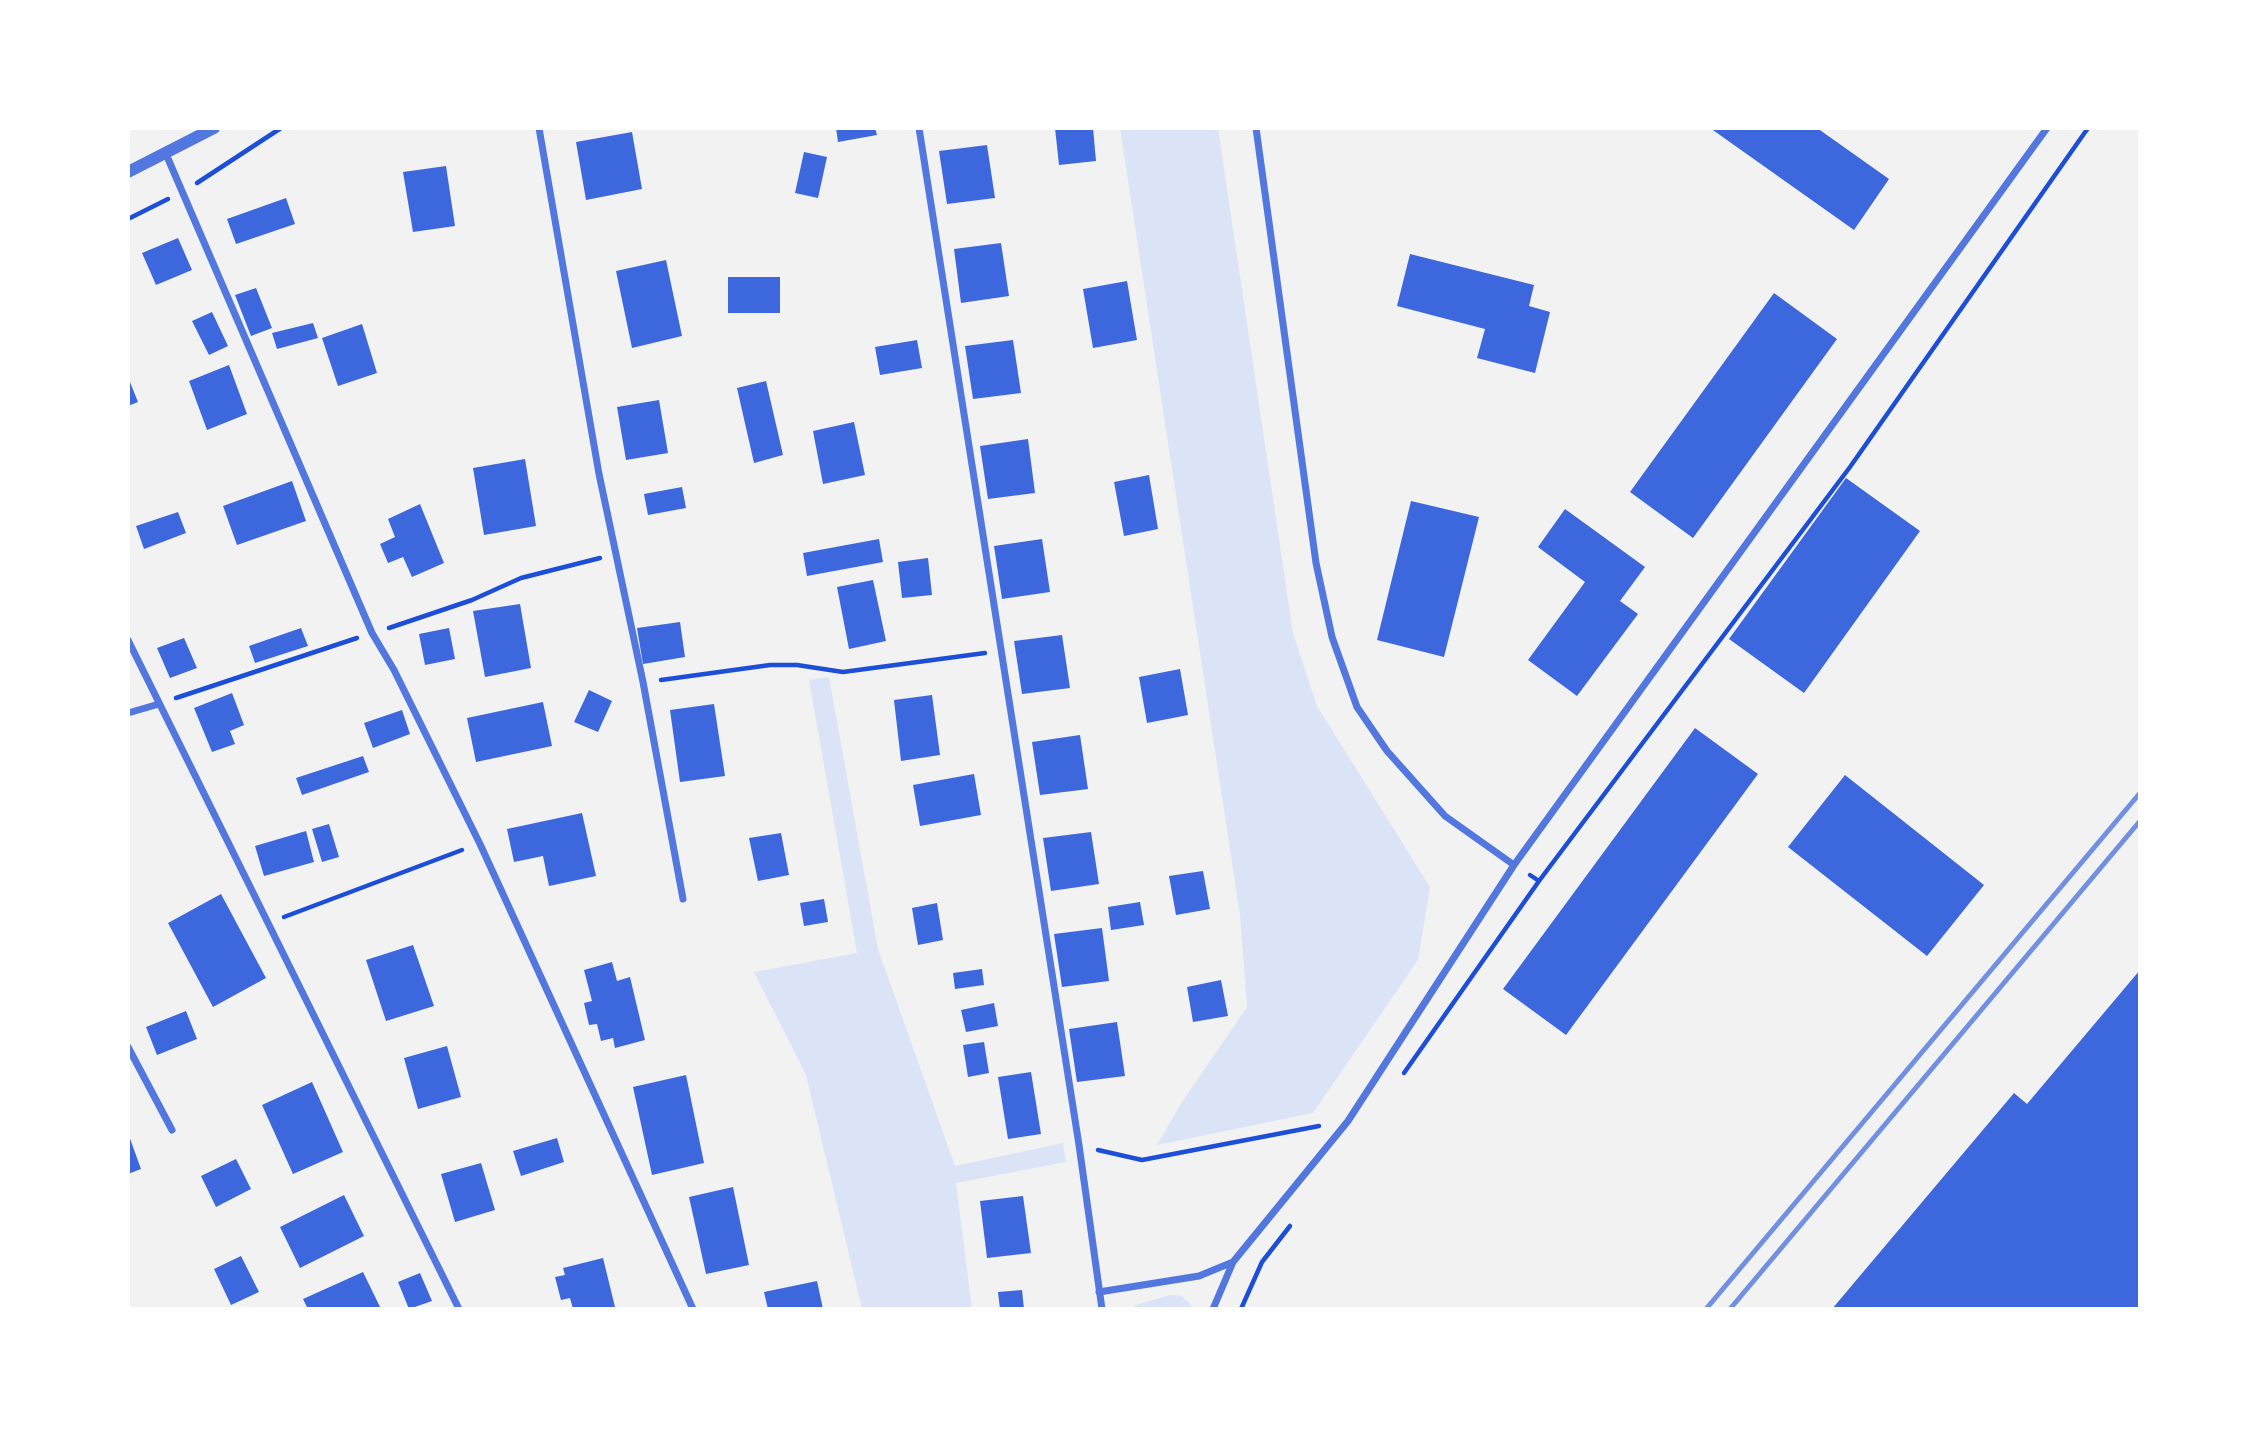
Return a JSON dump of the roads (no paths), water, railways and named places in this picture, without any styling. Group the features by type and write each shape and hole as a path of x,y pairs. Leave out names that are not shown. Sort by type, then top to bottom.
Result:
{"street":[{"path":"128,172 214,128"},
{"path":"539,128 682,899"},
{"path":"919,128 999,651 1079,1145 1102,1309"},
{"path":"1256,128 1316,563 1332,637 1357,707 1387,751 1445,816 1514,865"},
{"path":"1213,1309 1233,1262 1348,1121 1514,865 2047,128"},
{"path":"166,154 372,633 394,670 480,844 693,1309"},
{"path":"128,640 459,1309"},
{"path":"128,713 159,704"},
{"path":"128,1046 172,1130"},
{"path":"1099,1292 1199,1276 1233,1262"}],"railway":[{"path":"1706,1309 2140,793"},
{"path":"1730,1309 2140,821"}]}
